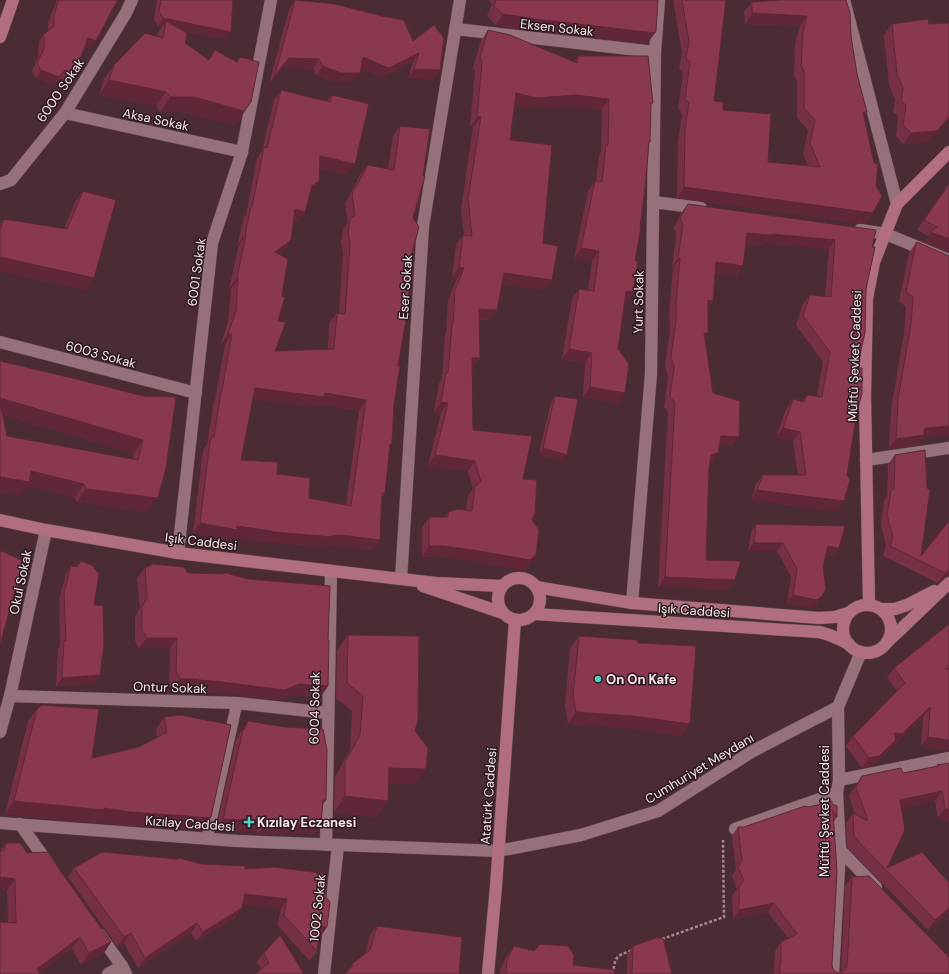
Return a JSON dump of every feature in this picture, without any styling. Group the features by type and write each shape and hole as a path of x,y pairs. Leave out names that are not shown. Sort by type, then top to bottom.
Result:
{"main road":[{"path":"0,37 13,0"},
{"path":"897,204 949,152"},
{"name":"Müftü Şevket Caddesi","path":"887,642 891,627 889,620 885,613 875,607 866,460 865,397 867,299 874,262 897,204"},
{"name":"Işık Caddesi","path":"0,520 46,530 178,553 401,579 502,586 513,579 520,578 532,582 536,587 632,603 819,618 835,617 848,613"},
{"name":"Işık Caddesi","path":"401,579 503,613 515,620 522,620 534,614 819,632 835,636 849,644"},
{"path":"949,582 899,631 876,651 868,653 861,652 854,649 844,638 842,626 844,620 848,613 854,608 861,605 895,608 906,605 926,596 949,582"},
{"path":"502,586 498,599 499,606 503,613"},
{"path":"534,614 540,601 536,587"},
{"name":"Atatürk Caddesi","path":"488,974 515,620"}],"street":[{"name":"6000 Sokak","path":"0,184 11,180 65,113 126,13 132,0"},
{"name":"6001 Sokak","path":"178,553 212,243 242,152 271,0"},
{"name":"Eser Sokak","path":"401,579 423,226 460,0"},
{"name":"Yurt Sokak","path":"632,603 651,374 655,52 659,0"},
{"path":"844,0 897,204"},
{"name":"Eksen Sokak","path":"456,30 655,52"},
{"name":"Aksa Sokak","path":"65,113 242,152"},
{"path":"653,202 715,210"},
{"path":"847,228 886,234 949,260"},
{"name":"6003 Sokak","path":"0,342 196,393"},
{"path":"866,460 949,448"},
{"name":"Okul Sokak","path":"0,732 10,696 46,530"},
{"name":"6004 Sokak","path":"331,571 328,713 332,845"},
{"name":"Müftü Şevket Caddesi","path":"833,974 840,850 837,793 839,780 838,707 861,652"},
{"name":"Ontur Sokak","path":"10,696 238,703 328,713"},
{"name":"Cumhuriyet Meydanı","path":"498,852 581,835 658,811 753,751 838,707"},
{"path":"839,780 949,758"},
{"path":"735,829 837,793"},
{"name":"Kızılay Caddesi","path":"0,823 237,841 498,852"},
{"path":"20,824 57,876"},
{"name":"1002 Sokak","path":"324,974 332,845"},
{"path":"840,850 884,895"},
{"path":"94,927 124,970 108,974"}],"lane":[{"path":"207,838 238,703"}],"path":[{"path":"657,941 724,917 723,840 728,833 735,829"},
{"path":"613,974 615,960 620,954 634,949"}],"building":[{"path":"59,0 118,0 96,41 88,38 77,67 70,72 65,70 59,77 41,70 37,63 44,49 44,34 54,26 54,15"},
{"path":"161,0 233,0 231,32 163,18 159,11"},
{"path":"295,0 335,4 404,20 413,41 434,25 444,38 440,70 414,69 419,53 389,68 363,57 360,73 341,73 323,66 319,59 289,58 275,75"},
{"path":"496,0 658,0 656,31 655,33 503,14 494,6"},
{"path":"682,0 726,0 714,101 723,102 723,110 771,114 768,162 820,167 810,143 815,120 804,108 804,71 801,66 803,32 807,16 752,13 752,2 781,0 846,0 850,13 851,36 857,74 867,112 863,112 874,163 878,164 876,186 882,196 873,213 684,187 685,130 689,103 685,99 690,62 686,58 689,42"},
{"path":"928,19 929,24 949,23 949,117 937,131 911,133 903,125 906,105 901,101 903,88 897,74 892,24"},
{"path":"166,21 187,33 185,43 209,60 215,50 237,62 240,57 259,62 251,102 244,111 194,97 170,97 166,92 109,80 114,65 145,33 163,38"},
{"path":"488,30 510,35 577,63 578,56 648,56 653,103 651,103 650,142 641,227 635,261 638,261 633,292 626,291 618,349 629,364 625,393 590,387 592,353 569,349 579,289 594,291 599,251 581,248 595,181 602,182 606,145 608,145 609,99 575,95 537,98 516,93 510,140 552,145 543,243 558,246 552,280 504,273 497,310 479,309 480,358 472,358 473,430 532,436 523,479 537,480 535,513 532,520 539,530 536,555 530,560 473,550 429,546 429,517 448,517 448,512 457,509 472,511 475,486 481,482 475,461 435,455 448,403 441,402 446,373 448,373 455,290 464,268 459,267 463,235 472,236 468,199 481,117 477,117 482,61 480,57"},
{"path":"281,90 330,102 332,95 369,104 355,164 320,156 319,181 312,186 305,212 295,209 291,240 275,252 288,259 282,296 285,297 278,321 286,322 275,351 334,349 337,313 345,314 350,243 348,232 350,219 355,215 352,194 368,165 394,170 400,126 430,129 423,176 425,176 413,218 419,227 409,264 413,269 398,366 400,366 394,404 392,444 390,444 385,493 382,493 380,540 341,535 326,537 272,532 237,526 237,530 200,523 210,440 214,437 232,334 228,334 236,311 237,278 264,147 267,148","holes":["255,388 324,397 325,393 366,400 351,506 309,498 310,478 277,474 278,462 241,460"]},
{"path":"949,184 949,239 931,232 937,227 924,220"},
{"path":"83,191 116,200 94,278 0,257 0,229 4,219 67,229"},
{"path":"688,204 876,230 872,247 875,247 866,289 865,333 857,368 862,368 862,394 857,411 847,475 850,480 844,501 757,490 763,475 806,475 800,432 783,428 793,399 804,402 807,395 822,397 830,352 803,316 810,295 831,297 835,240 747,233 743,266 716,262 713,301 708,300 708,333 704,333 713,393 740,401 739,437 721,436 718,453 711,455 709,468 706,560 741,561 735,580 665,577 675,402 670,397 674,368 671,356 676,322 680,258 678,258 683,225 680,218"},
{"path":"917,242 949,256 949,426 927,428 924,429 924,435 896,439 898,399 911,324 913,297 906,292"},
{"path":"0,361 143,396 176,397 166,468 158,498 86,489 84,484 31,471 29,482 0,477 0,402 7,436 138,460 143,440 0,398"},
{"path":"555,396 578,399 567,455 543,448"},
{"path":"925,450 927,488 930,490 921,556 949,521 949,570 945,573 890,546 893,537 887,515 891,491 894,489 895,455"},
{"path":"756,524 845,526 839,548 828,546 823,567 826,589 822,596 817,600 793,595 797,569 783,543 754,543"},
{"path":"0,551 23,561 0,645"},
{"path":"81,561 92,565 99,574 94,605 103,606 104,644 100,675 62,678 64,641 66,641 64,592 71,566 77,567"},
{"path":"153,564 184,567 188,573 226,573 248,579 330,586 328,686 299,684 285,690 198,679 180,679 176,671 177,638 147,638 142,630 142,607 147,598 145,568"},
{"path":"949,624 949,666 945,669 949,669 949,740 928,737 930,707 902,734 894,733 896,740 879,756 869,758 853,736 905,683 894,668"},
{"path":"348,635 419,636 418,720 415,731 428,748 426,769 389,768 388,801 345,796 345,762 360,735 363,696 347,683"},
{"path":"579,636 638,640 638,643 696,646 690,724 633,716 576,712 573,695"},
{"path":"42,705 99,709 92,758 139,747 167,732 164,717 181,715 231,725 211,817 130,812 104,808 104,810 14,801 37,709"},
{"path":"248,721 285,727 323,729 327,750 326,800 323,800 321,824 265,823 264,821 223,819 243,729 244,730"},
{"path":"949,763 949,810 945,808 942,791 900,800 905,830 887,868 922,852 949,883 949,908 935,920 854,836 853,813 868,821 856,787 862,776 901,768 903,773"},
{"path":"823,799 828,802 832,801 832,804 837,806 837,817 833,811 837,872 833,969 838,973 845,970 847,966 852,877 869,876 949,957 949,974 780,974 781,942 797,934 774,903 739,910 739,887 744,880 738,867 742,861 738,827 744,827 805,806 809,807 826,803"},
{"path":"6,843 20,843 27,853 47,852 111,942 89,953 80,937 37,969 40,974 0,974 0,922 16,923 15,879 0,877 0,851 4,851"},
{"path":"102,852 179,858 202,864 245,866 245,869 275,867 327,874 326,897 330,902 327,927 320,926 317,951 284,915 287,899 245,894 242,908 203,932 197,923 145,958 131,933 124,937 74,868"},
{"path":"377,926 462,937 459,974 345,974 352,967 352,964 370,950"},
{"path":"280,935 304,974 255,974 269,963 264,953"},
{"path":"656,938 663,938 672,974 630,974 632,973 633,946"},
{"path":"540,944 568,946 574,955 573,965 615,970 614,974 506,974 507,960 514,946 534,951"}],"place":[{"name":"On On Kafe","path":"598,679"},
{"name":"Kızılay Eczanesi","path":"249,822"}]}
